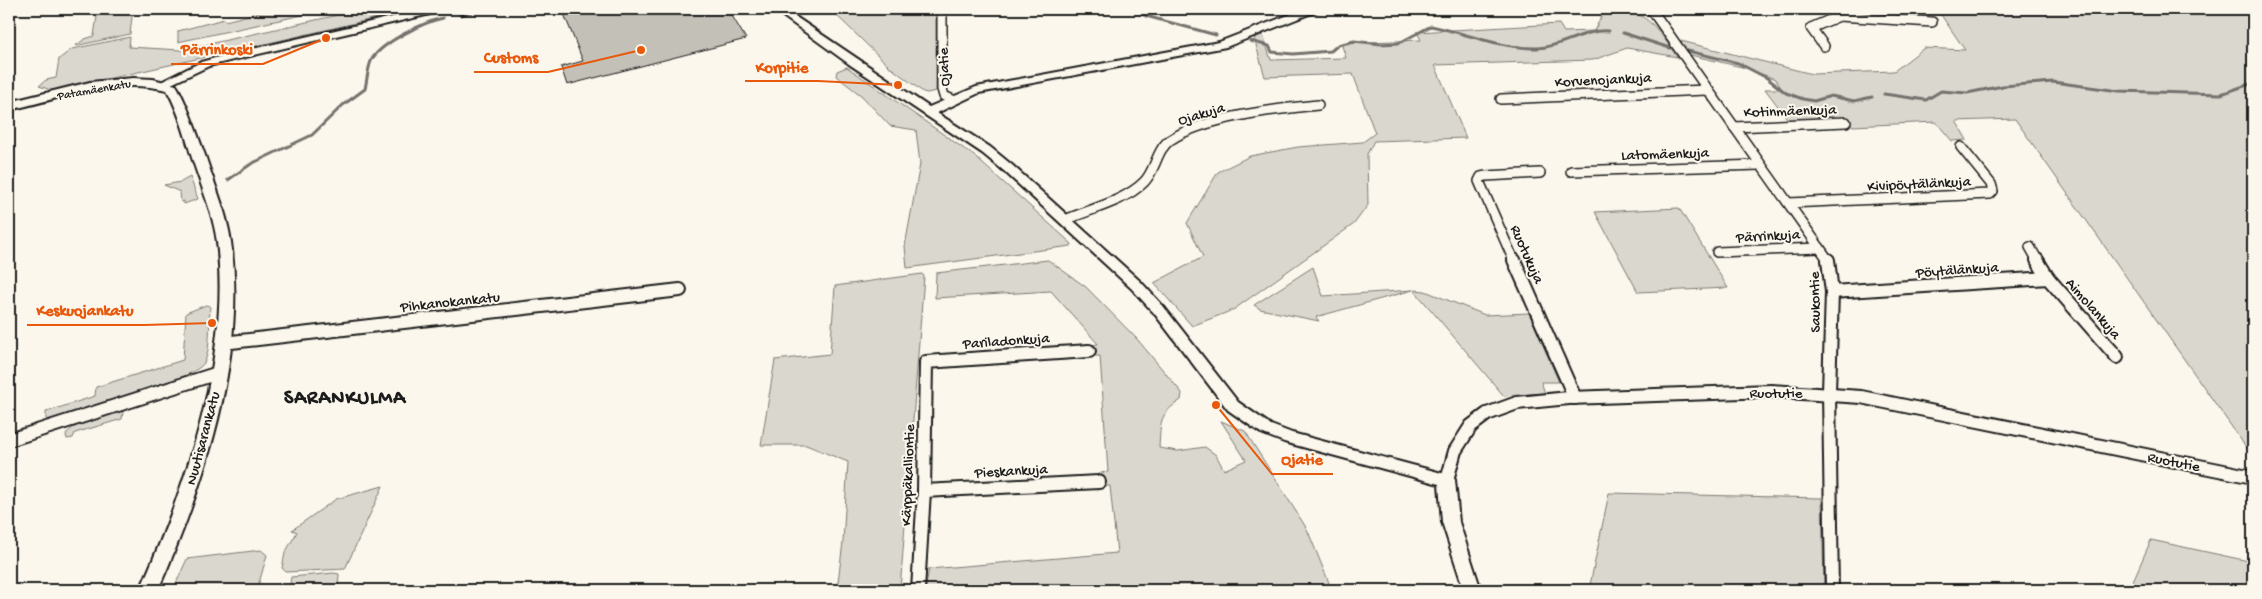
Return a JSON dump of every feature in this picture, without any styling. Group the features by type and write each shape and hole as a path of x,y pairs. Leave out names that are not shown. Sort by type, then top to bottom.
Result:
{"main road":[{"name":"Patamäenkatu","path":"9,106 121,82 138,81 163,84"},
{"name":"Nuutisarankatu","path":"149,590 189,489 212,410 223,343 225,252 219,223 201,163 174,91 163,84"}],"street":[{"path":"163,84 205,64 226,58 440,9"},
{"path":"778,9 794,22 986,150 1136,285 1159,310 1220,392 1248,418 1266,429 1289,438 1447,480"},
{"name":"Ojatie","path":"942,9 942,89 944,96 952,100"},
{"path":"952,100 984,89 1222,45 1313,9"},
{"name":"Saukontie","path":"1651,9 1706,90 1828,260 1832,292 1829,392 1832,590"},
{"path":"1833,9 1839,16"},
{"path":"1824,46 1811,28 1839,16 1932,22"},
{"name":"Korvenojankuja","path":"1501,99 1706,90"},
{"name":"Ojatie","path":"929,112 952,100"},
{"name":"Ojakuja","path":"1065,220 1141,185 1152,172 1165,144 1180,135 1228,120 1302,106 1318,105"},
{"name":"Kotinmäenkuja","path":"1734,127 1846,122"},
{"name":"Kivipöytälänkuja","path":"1789,204 1990,194 1993,191 1991,184 1961,147"},
{"name":"Latomäenkuja","path":"1571,172 1760,165"},
{"name":"Ruotukuja","path":"1540,173 1486,176 1481,177 1479,181 1575,398"},
{"path":"2030,247 2048,278"},
{"name":"Pärrinkuja","path":"1717,252 1820,248"},
{"name":"Pöytälänkuja","path":"1832,292 2048,278"},
{"name":"Aimolankuja","path":"2048,278 2116,357"},
{"name":"Pihkanokankatu","path":"223,343 680,290"},
{"name":"Pariladonkuja","path":"926,362 1089,351"},
{"name":"Kärppäkalliontie","path":"918,590 924,491 926,362"},
{"path":"9,440 218,373"},
{"name":"Ruotutie","path":"1472,590 1448,518 1445,498 1451,457 1459,442 1487,414 1524,402 1685,393 1829,392 2253,477"},
{"name":"Pieskankuja","path":"924,491 1099,482"}],"shaded area":[{"path":"98,9 133,9 130,34 75,46 85,39 94,36"},
{"path":"274,9 330,9 178,42 178,31"},
{"path":"365,9 375,9 377,18 217,55 191,48"},
{"path":"830,9 936,9 936,91 923,92 890,67"},
{"path":"1605,9 1631,12 1648,21 1656,28 1677,57 1627,48 1593,60 1435,65 1466,138 1374,141 1367,154 1368,205 1354,224 1233,310 1192,326 1154,283 1203,257 1187,223 1218,172 1250,156 1298,147 1363,142 1375,133 1353,74 1265,77 1254,38 1263,35 1271,60 1346,58 1341,43 1421,40 1417,32 1559,24 1564,32 1594,31"},
{"path":"1937,9 2253,9 2253,457 2015,119 1956,121 1967,140 1952,141 1936,122 1853,126 1844,119 1789,121 1765,89 1782,89 1775,79 1746,68 1690,55 1677,40 1812,74 1894,71 1924,48 1965,50"},
{"path":"130,37 129,47 181,50 204,54 205,57 54,91 39,86 46,80 56,78 59,59 72,49"},
{"path":"847,67 973,155 1072,244 1071,246 907,268 905,246 920,164 916,130 890,126 862,96 836,76 837,71"},
{"path":"190,177 198,199 184,204 184,201 181,202 180,192 164,185 181,182"},
{"path":"1679,208 1728,288 1638,292 1595,212"},
{"path":"1048,260 1086,287 1137,339 1182,393 1181,400 1164,415 1159,448 1178,451 1205,447 1216,455 1224,470 1246,460 1221,421 1245,431 1307,529 1332,590 925,590 929,569 1117,553 1110,486 1100,486 1100,473 1108,472 1100,356 1092,356 1091,345 1098,344 1051,291 935,298 936,273"},
{"path":"1313,267 1323,296 1413,290 1316,317 1319,321 1260,309 1254,305"},
{"path":"922,274 924,276 900,590 837,590 843,542 848,462 806,445 761,445 775,360 830,354 835,286"},
{"path":"1414,290 1425,291 1485,315 1529,313 1559,382 1541,382 1545,393 1504,396"},
{"path":"206,305 210,306 208,351 204,363 195,370 157,387 50,420 46,419 46,412 95,396 96,387 183,360 186,313"},
{"path":"123,411 122,419 75,433 73,438 67,439 66,435 75,426"},
{"path":"383,486 345,569 286,572 282,568 285,553 297,532 292,530 336,499"},
{"path":"1609,493 1822,498 1824,590 1589,590"},
{"path":"2151,540 2253,562 2253,590 2129,590"},
{"path":"261,550 267,555 257,590 173,590 187,559"},
{"path":"339,574 338,590 289,590 291,577"}],"building":[{"path":"562,9 728,9 746,39 567,85 561,67 583,61"}],"waterway":[{"path":"460,15 484,9"},
{"path":"1130,9 1146,16 1216,35"},
{"path":"228,180 251,164 312,135 343,105 365,89 371,62 377,53 404,34 443,18"},
{"path":"1250,41 1269,46 1272,52 1293,54 1331,51 1338,45 1354,41 1381,44 1399,43 1431,26 1511,46 1538,48 1556,45 1590,33 1609,31"},
{"path":"1623,33 1670,48"},
{"path":"1688,51 1738,63 1767,78 1786,93 1803,99 1814,101 1831,96 1854,101 1872,97"},
{"path":"1884,94 1926,100 1941,91 1967,93 2003,86 2053,82 2119,91 2221,94 2253,83"}],"place":[{"name":"Pärrinkoski","path":"326,38"},
{"name":"Customs","path":"641,50"},
{"name":"Korpitie","path":"898,85"},
{"name":"Keskuojankatu","path":"212,323"},
{"name":"Ojatie","path":"1216,405"}],"district":[{"name":"SARANKULMA","path":"345,396"}]}
